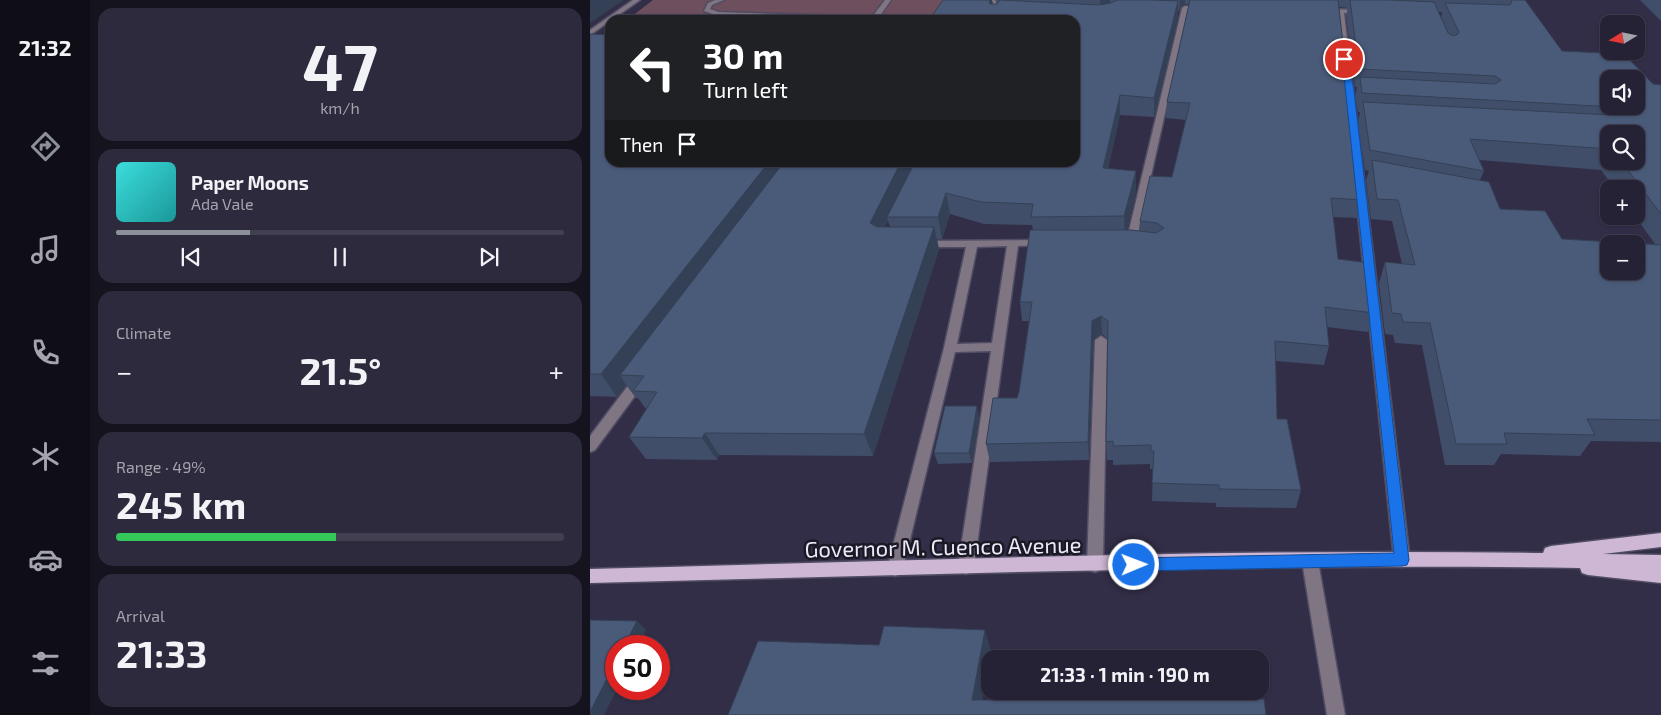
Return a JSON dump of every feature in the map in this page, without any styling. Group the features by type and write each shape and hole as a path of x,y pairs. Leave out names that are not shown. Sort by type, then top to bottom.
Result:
{"main road":[{"name":"Governor M. Cuenco Avenue","path":"1506,559 1661,540"},
{"name":"Governor M. Cuenco Avenue","path":"1506,559 1661,576"},
{"name":"Governor M. Cuenco Avenue","path":"590,576 1310,561 1506,559 1661,562"}],"street":[{"path":"615,15 636,0"},
{"path":"721,0 710,4 706,10 718,14 741,15"},
{"path":"877,15 888,0"},
{"path":"992,0 996,15"},
{"path":"1131,243 1178,15 1185,8 1214,9"},
{"path":"1320,11 1368,12"},
{"path":"1340,11 1355,92 1402,560"},
{"path":"1005,15 1009,14"},
{"path":"590,33 605,22"},
{"path":"966,567 1013,243"},
{"path":"913,244 1052,243"},
{"path":"894,569 950,348 972,244"},
{"path":"1095,565 1101,340"},
{"path":"950,348 999,346"},
{"path":"590,446 649,367"},
{"path":"1310,561 1336,715"}],"shaded area":[{"path":"653,0 955,0 945,15 634,15"}],"building":[{"path":"943,0 990,0 989,3 991,4 997,4 1000,0 1099,5 1117,0 1178,1 1154,98 1120,95 1103,168 1136,171 1124,216 1031,217 1033,204 981,202 946,193 938,217 887,217 912,167 1080,167 1080,15 932,15"},
{"path":"1190,0 1338,0 1361,200 1331,198 1338,259 1369,263 1374,313 1325,307 1329,346 1275,341 1277,419 1287,419 1301,490 1219,489 1219,485 1152,483 1154,451 1151,451 1151,445 1113,446 1113,441 1106,442 1108,321 1101,316 1092,321 1088,442 986,444 993,398 1017,398 1019,392 1032,302 1020,302 1030,230 1131,230 1156,233 1164,228 1157,223 1140,221 1150,176 1172,177 1190,103 1167,102"},
{"path":"1350,0 1434,2 1448,33 1453,36 1459,32 1445,3 1510,5 1511,0 1525,0 1562,51 1600,53 1600,60 1630,60 1639,70 1600,70 1600,106 1362,93 1360,77 1495,84 1501,80 1495,76 1359,69"},
{"path":"590,34 605,35 605,167 765,167 601,374 590,374"},
{"path":"1645,76 1653,84 1661,85 1661,214 1645,193 1645,180 1635,180 1628,170 1645,170 1645,125 1600,125 1600,148 1470,139 1484,171 1370,150 1363,102 1600,115 1645,115"},
{"path":"1372,160 1489,182 1500,209 1545,211 1562,239 1600,241 1600,280 1645,280 1645,244 1661,245 1661,420 1587,419 1595,435 1504,433 1507,444 1456,444 1430,323 1403,322 1401,314 1392,313 1385,262 1415,265 1398,200 1377,199"},
{"path":"780,167 898,167 870,223 877,227 934,227 864,434 705,433 702,438 629,437 657,392 633,391 644,376 620,375"},
{"path":"945,406 977,406 969,453 934,453"},
{"path":"590,620 637,621 630,635 605,635 605,683 590,712"},
{"path":"884,626 985,630 972,700 1264,700 1266,715 728,715 758,641 879,645"}],"route":[{"path":"1134,565 1402,560 1350,91 1344,59"}]}
